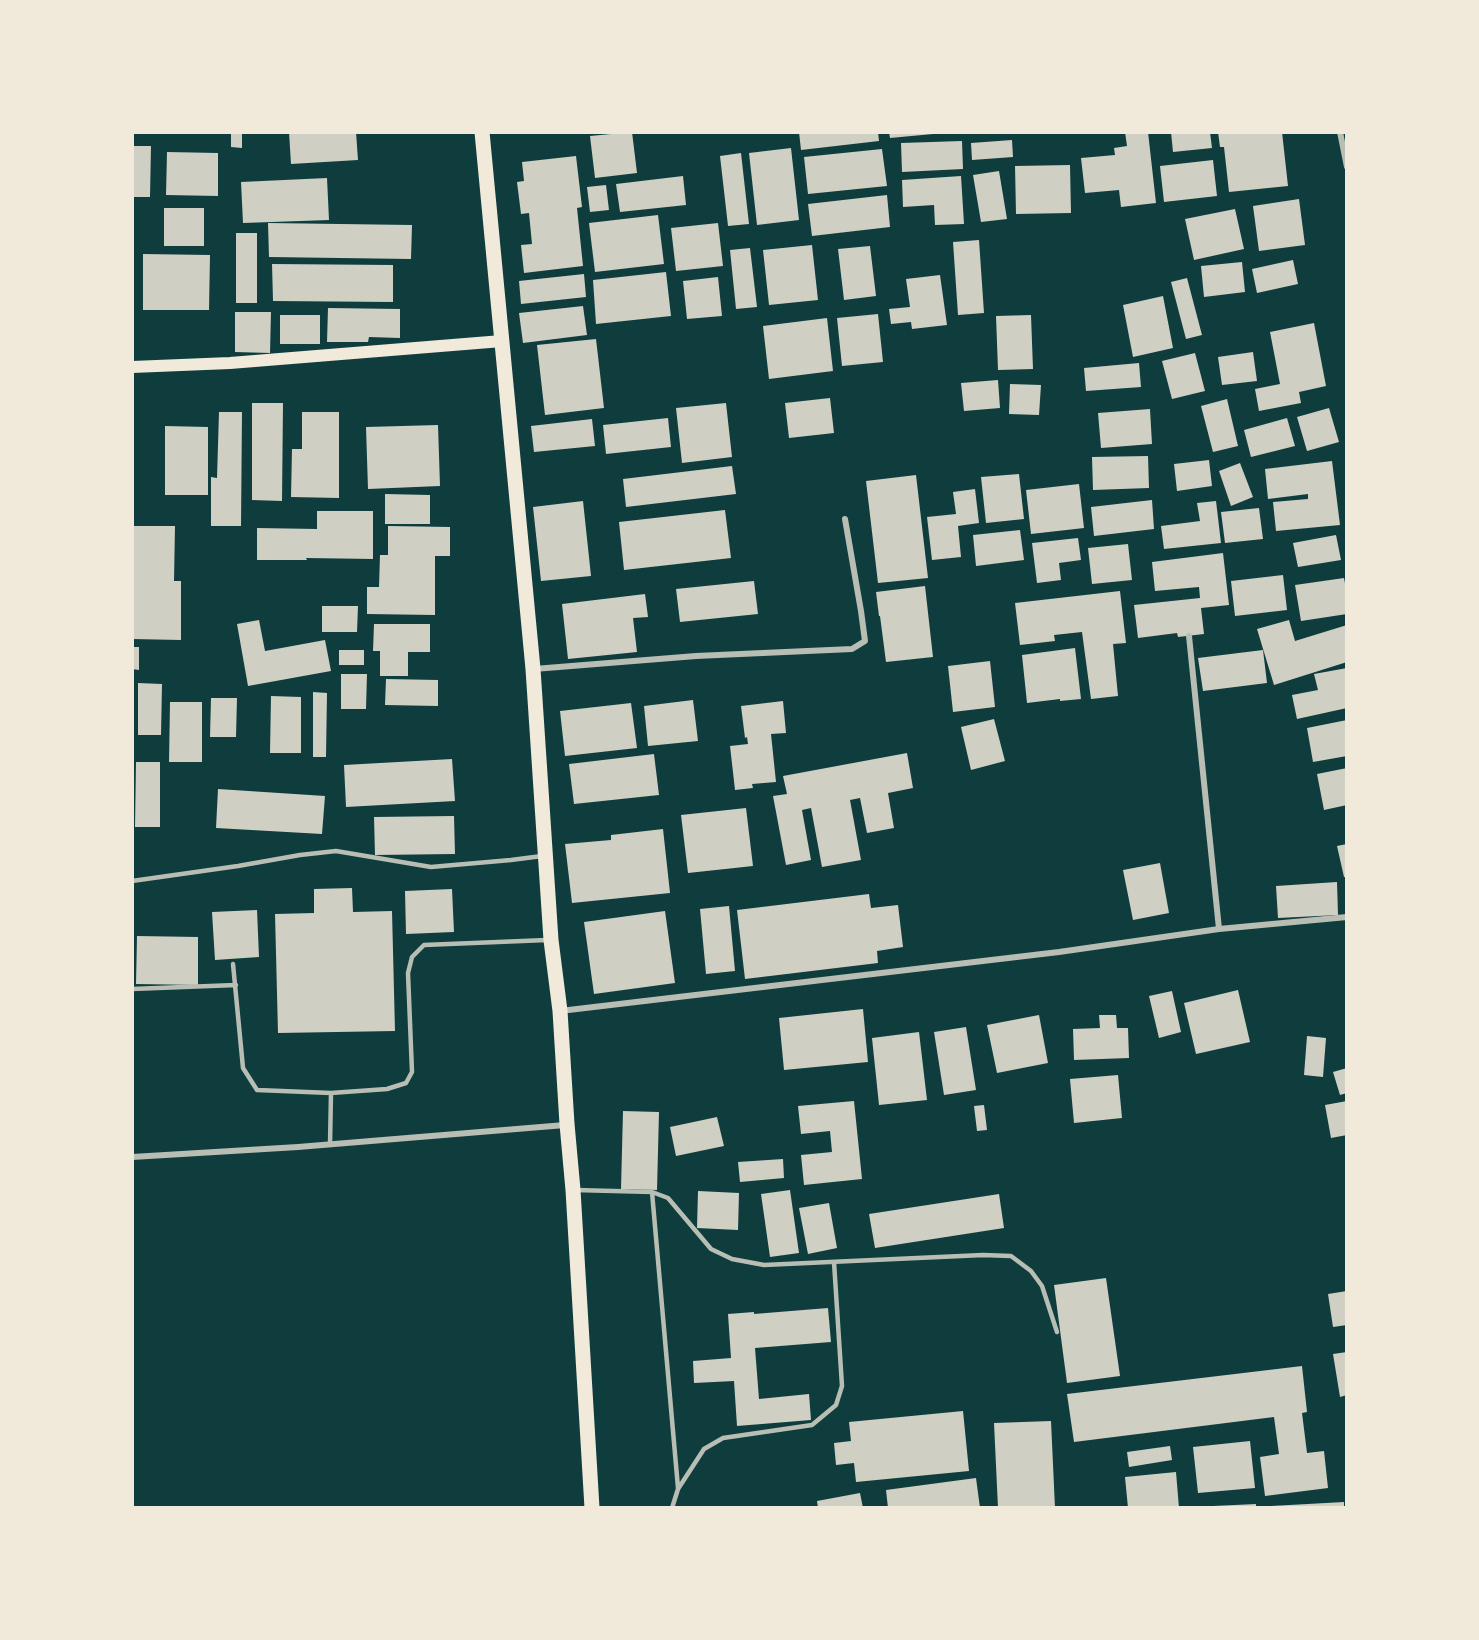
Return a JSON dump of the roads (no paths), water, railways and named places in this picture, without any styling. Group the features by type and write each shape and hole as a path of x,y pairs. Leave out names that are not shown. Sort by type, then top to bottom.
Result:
{"main road":[{"path":"482,132 533,669 551,940 560,1011 573,1190 592,1508"},
{"path":"132,367 230,363 502,341"}],"street":[{"path":"1340,132 1347,167"},
{"path":"533,669 696,656 852,649 865,641 845,519"},
{"path":"1190,636 1219,928"},
{"path":"560,1011 1059,952 1219,928 1347,917"},
{"path":"132,1157 330,1145 567,1125"}],"lane":[{"path":"132,881 336,851 431,867 545,855"},
{"path":"233,964 243,1068 257,1090 331,1093 387,1089 406,1083 412,1072 408,973 412,957 424,945 551,940"},
{"path":"132,989 236,986"},
{"path":"330,1145 331,1093"},
{"path":"573,1190 652,1192 668,1198 711,1249 732,1259 764,1265 983,1255 1011,1256 1031,1271 1042,1286 1057,1332"},
{"path":"652,1192 678,1489"},
{"path":"672,1508 678,1489 704,1449 723,1438 812,1425 836,1405 842,1386 834,1262"}]}
